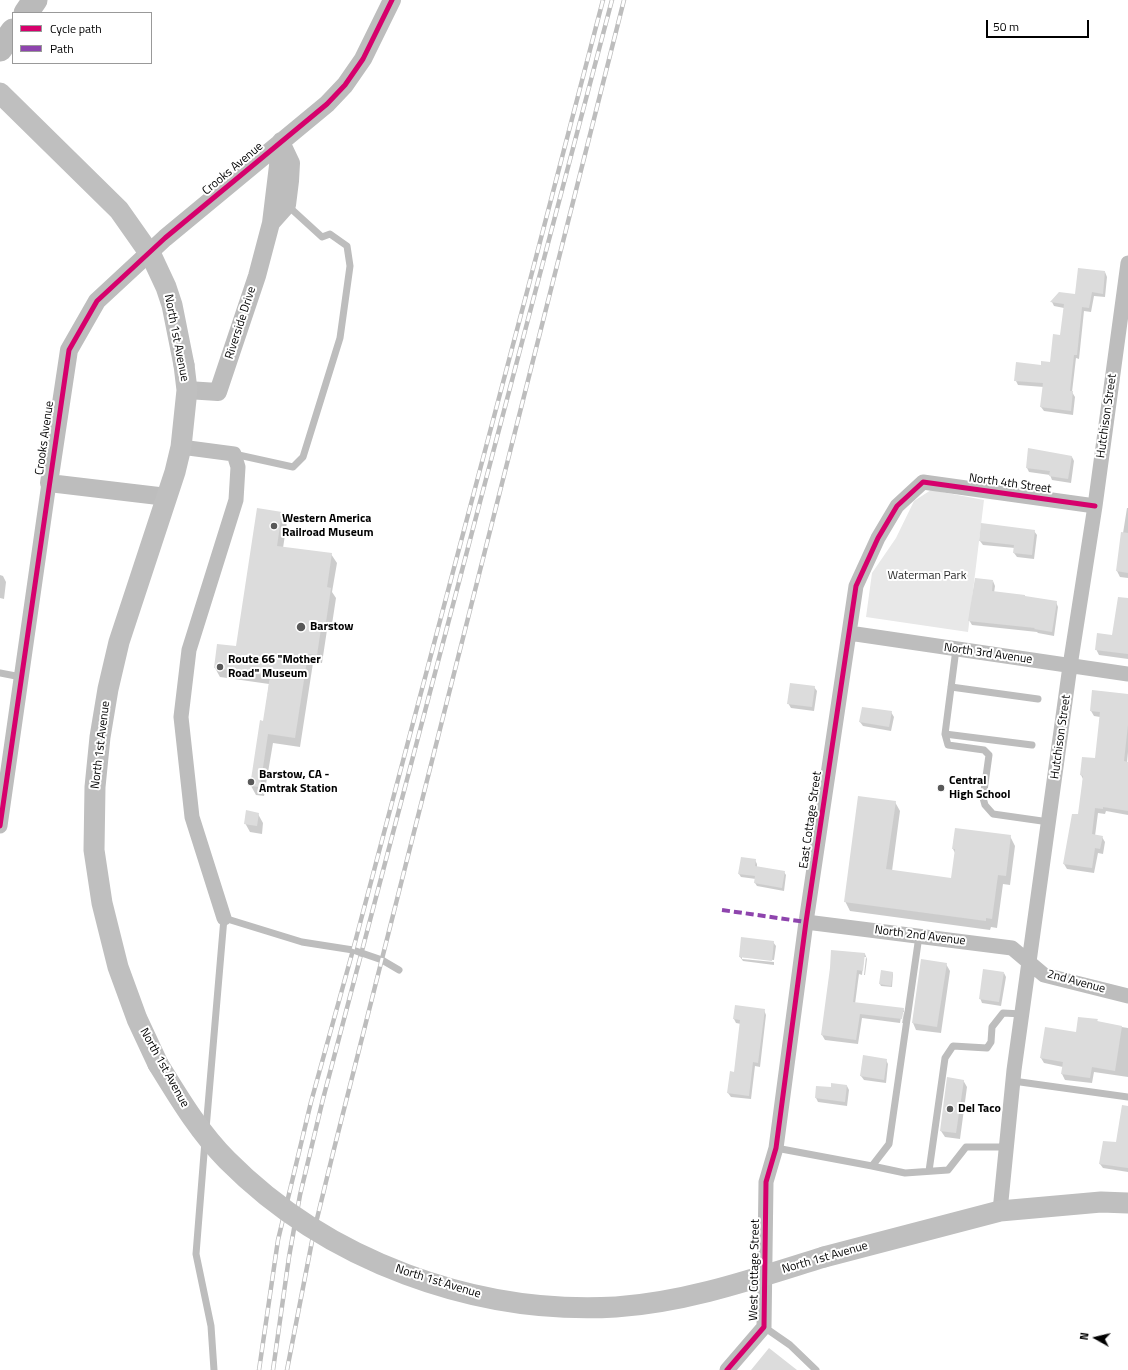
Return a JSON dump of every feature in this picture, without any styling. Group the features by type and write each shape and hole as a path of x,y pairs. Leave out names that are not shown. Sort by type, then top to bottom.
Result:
{"main road":[{"name":"North 1st Avenue","path":"0,93 119,210 152,257 166,286 172,305 184,365 187,390 181,447 119,642 108,689 100,737 95,788 94,850 102,904 118,967 137,1019 158,1064 188,1113 226,1159 275,1203 322,1234 356,1252 412,1277 441,1286 500,1300 531,1305 571,1308 618,1307 669,1300 718,1290 824,1257 1000,1211 1101,1202 1128,1203"}],"street":[{"path":"287,205 291,163 281,141 328,104 345,85 363,59 392,0"},
{"name":"Riverside Drive","path":"187,390 218,392 257,276 271,223 281,141"},
{"name":"Crooks Avenue","path":"0,826 69,350 97,301 165,238 281,141"},
{"name":"Riverside Drive","path":"271,223 287,205"},
{"name":"Hutchison Street","path":"1000,1211 1012,1081 1070,666 1095,506 1127,282 1128,263"},
{"path":"181,447 234,454 238,467 236,500 189,650 181,717 192,817 224,918"},
{"name":"North 4th Street","path":"923,482 1095,506"},
{"name":"East Cottage Street","path":"766,1182 776,1148 806,922 856,586 878,538 897,506 923,482"},
{"path":"49,483 166,498"},
{"name":"North 3rd Avenue","path":"849,633 1128,674"},
{"name":"North 2nd Avenue","path":"806,922 1012,948 1029,962"},
{"name":"2nd Avenue","path":"1029,962 1044,975 1128,996"},
{"name":"West Cottage Street","path":"727,1370 764,1327 766,1182"}],"lane":[{"path":"234,454 293,467 303,457 340,338 350,266 347,246 330,234 322,236 287,205"},
{"path":"956,649 945,734 948,745 984,750 989,755 983,798 986,806 993,814 1049,822"},
{"path":"0,673 21,677"},
{"path":"951,688 1038,699"},
{"path":"945,734 1032,744"},
{"path":"214,1370 211,1326 196,1254 224,918 302,942 353,950 382,960 399,970"},
{"path":"872,1166 889,1144 919,936"},
{"path":"929,1171 945,1058 953,1046 987,1048 991,1042 992,1027 1003,1013 1022,1014"},
{"path":"1012,1081 1128,1097"},
{"path":"776,1148 905,1173 948,1170 966,1147 1006,1147"},
{"path":"764,1327 790,1345 816,1370"}],"green space":[{"name":"Waterman Park","path":"931,490 984,500 968,632 866,617 872,573 896,538 914,501"}],"building":[{"path":"1078,268 1105,271 1103,294 1092,292 1089,308 1082,307 1077,355 1074,355 1070,391 1073,391 1071,411 1040,407 1043,383 1014,381 1016,362 1041,365 1041,361 1050,362 1053,334 1060,335 1064,304 1050,302 1059,292 1075,294"},
{"path":"1028,448 1072,456 1068,479 1049,476 1050,471 1026,468"},
{"path":"257,508 282,512 277,546 332,553 327,587 331,588 326,622 322,622 317,655 308,654 295,738 268,734 260,787 250,786 260,720 263,721 270,676 214,668 217,644 236,646"},
{"path":"981,523 1035,530 1032,555 1013,553 1014,545 979,541"},
{"path":"1121,532 1128,533 1128,573 1116,571"},
{"path":"975,578 993,580 992,591 1057,601 1052,632 1034,629 1035,628 968,621"},
{"path":"1118,597 1128,598 1128,654 1095,650 1097,633 1112,635"},
{"path":"790,683 815,686 812,707 787,704"},
{"path":"1092,690 1128,694 1128,725 1124,761 1128,762 1128,811 1103,807 1103,809 1095,808 1092,834 1103,836 1100,849 1095,848 1092,868 1063,864 1072,814 1078,814 1083,776 1080,775 1082,757 1095,758 1100,712 1090,711"},
{"path":"862,707 892,711 889,727 859,722"},
{"path":"858,796 896,801 886,869 951,878 955,849 952,849 955,828 1011,835 1006,876 998,875 992,919 986,918 986,921 844,902"},
{"path":"246,810 259,813 257,826 244,824"},
{"path":"741,857 756,859 755,866 785,871 782,888 754,883 755,876 738,874"},
{"path":"741,937 774,941 772,961 739,957"},
{"path":"831,950 865,953 863,971 857,970 853,1002 904,1008 902,1019 860,1014 856,1040 821,1035"},
{"path":"921,959 947,963 937,1027 912,1023"},
{"path":"983,969 1004,972 999,1002 979,999"},
{"path":"881,970 893,972 891,986 879,984"},
{"path":"735,1005 765,1009 758,1063 753,1062 749,1096 727,1093 730,1071 734,1072 740,1020 733,1019"},
{"path":"1078,1017 1098,1019 1097,1021 1122,1026 1115,1071 1092,1067 1090,1078 1061,1074 1063,1062 1040,1058 1045,1027 1076,1032"},
{"path":"863,1055 887,1059 884,1080 860,1076"},
{"name":"Del Taco","path":"947,1077 964,1080 956,1133 940,1131"},
{"path":"831,1083 847,1085 845,1102 815,1098 816,1086 831,1087"},
{"path":"1122,1105 1128,1106 1128,1168 1099,1164 1103,1141 1116,1142"},
{"path":"769,1348 797,1370 751,1370"}],"waterway":[{"path":"27,12 35,0"},
{"path":"0,49 12,32"}],"railway":[{"path":"259,1370 278,1240 311,1102 353,950 603,0"},
{"path":"273,1370 289,1257 300,1195 323,1099 612,0"},
{"path":"287,1370 314,1231 333,1153 624,0"}],"marked path":[{"path":"722,910 806,922"}],"cycle path":[{"path":"0,826 69,350 97,301 165,238 327,104 345,85 363,59 392,0"},
{"path":"727,1370 764,1327 766,1182 776,1148 806,922 856,586 878,538 897,506 923,482 1095,506"}],"place":[{"name":"Western America Railroad Museum","path":"274,526"},
{"name":"Barstow","path":"301,627"},
{"name":"Route 66 \"Mother Road\" Museum","path":"220,667"},
{"name":"Barstow, CA - Amtrak Station","path":"251,782"},
{"name":"Central High School","path":"941,788"},
{"name":"Del Taco","path":"950,1109"}]}
